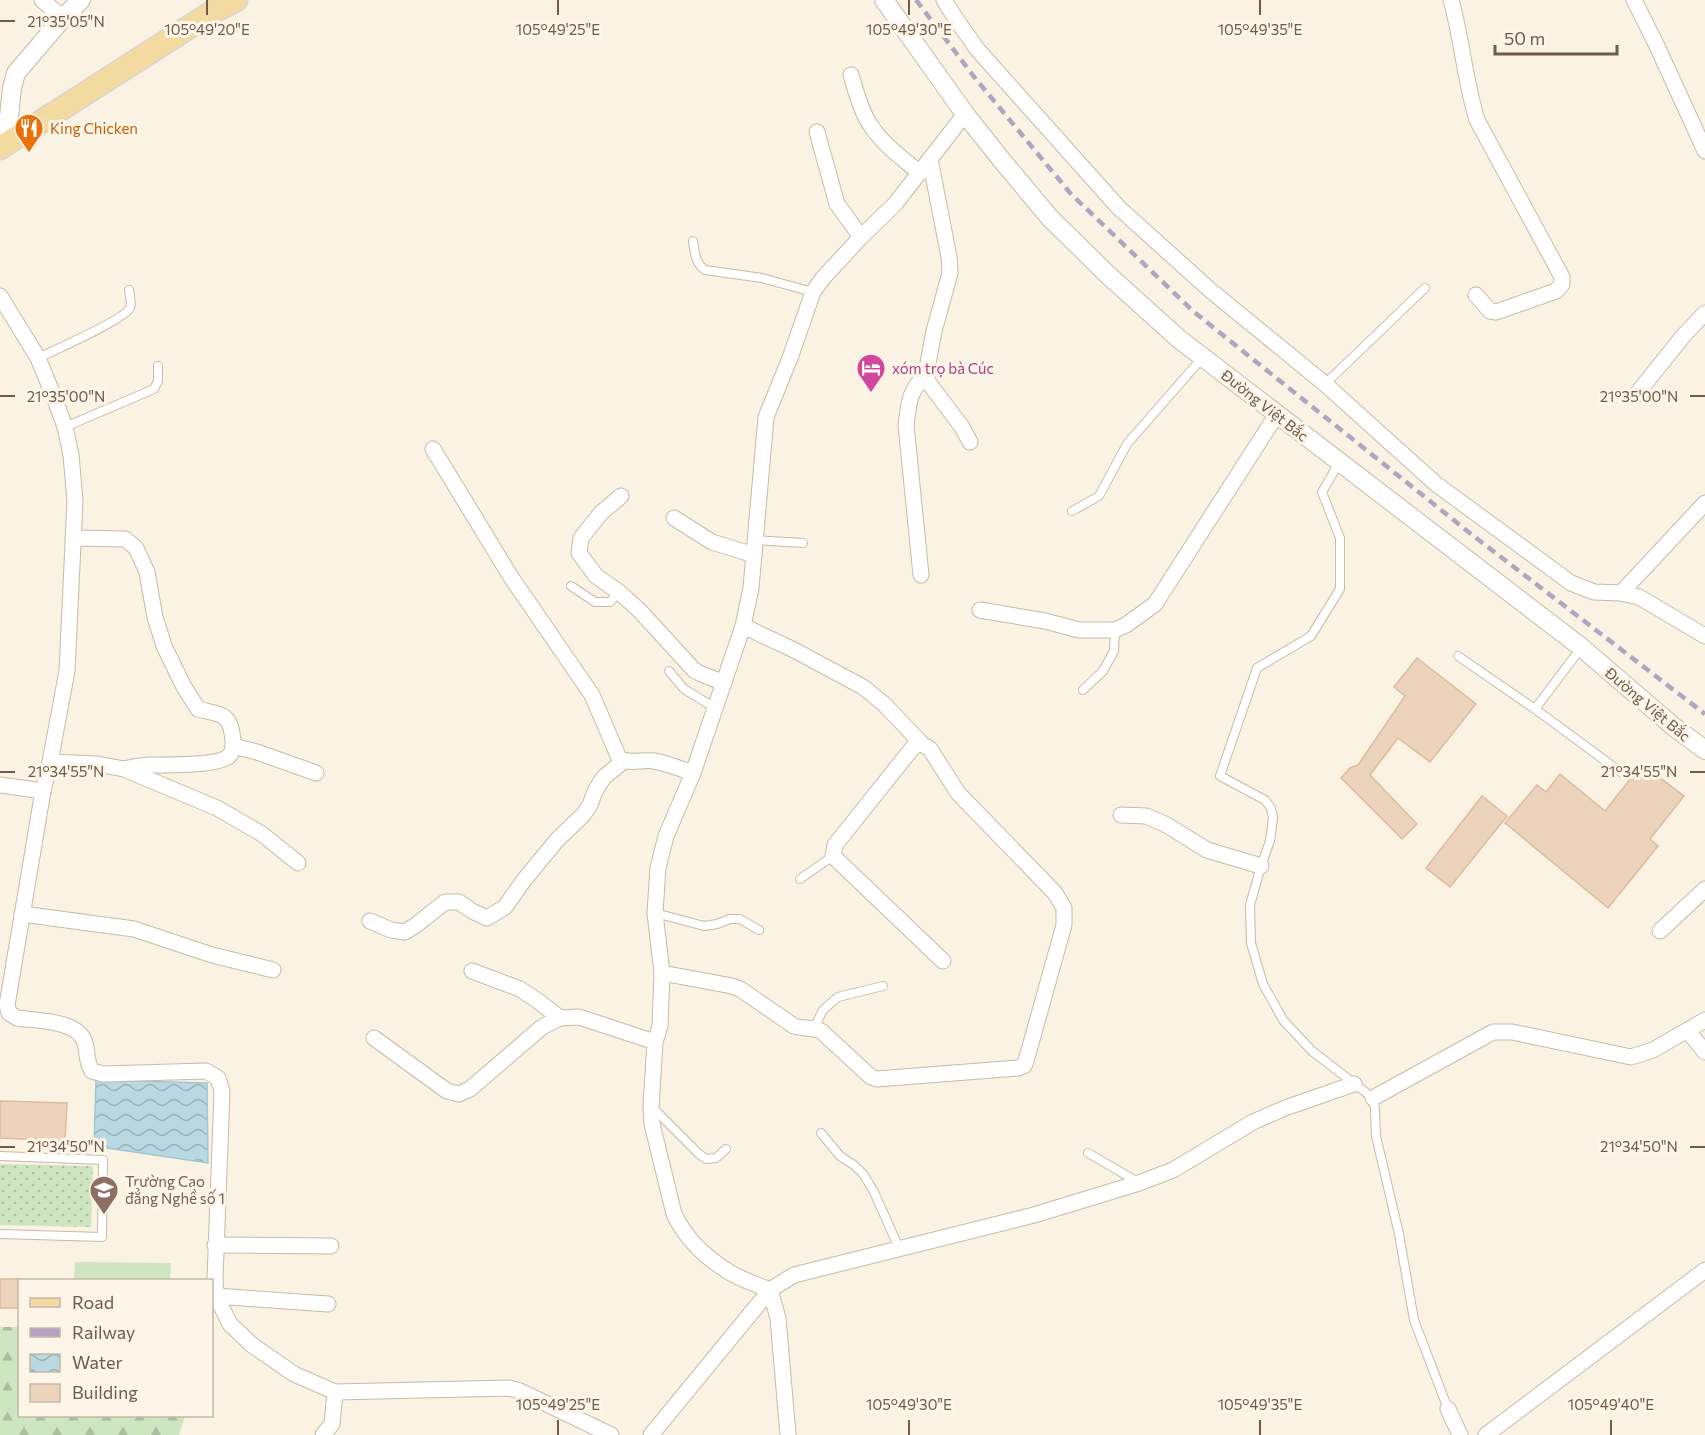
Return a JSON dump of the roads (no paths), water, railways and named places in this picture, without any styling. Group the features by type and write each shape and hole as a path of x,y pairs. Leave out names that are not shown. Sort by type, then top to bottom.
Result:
{"main road":[{"path":"3,146 211,13 236,0"}],"street":[{"path":"42,0 63,18"},
{"path":"3,146 16,73 81,0"},
{"name":"Đường Việt Bắc","path":"884,0 965,114 1050,218 1179,339 1581,647 1674,727 1705,750"},
{"path":"944,0 977,49 1119,208 1210,290 1325,384 1436,484 1571,583 1594,592 1621,593 1639,597 1705,636"},
{"path":"1451,0 1464,56 1471,101 1477,120 1562,277 1562,284 1556,291 1496,312 1490,311 1476,295"},
{"path":"1634,0 1705,151"},
{"path":"851,75 869,124 920,173"},
{"path":"770,1290 727,1271 701,1251 681,1228 674,1214 652,1124 651,1106 655,1042 660,1026 662,973 655,913 658,868 666,836 693,773 742,626 751,588 766,417 813,292 861,237 895,204 965,114"},
{"path":"817,132 837,204 861,237"},
{"path":"930,159 950,273 934,331 926,374 928,382 962,427 970,442"},
{"path":"0,296 38,358 65,427 71,455 75,501 67,671 43,791 7,1005 9,1013 17,1018 71,1027 81,1033 88,1065 92,1071 103,1074 206,1071 218,1078 222,1091 215,1245 216,1296 230,1324 252,1345 294,1374 335,1392 509,1388 520,1391 611,1435"},
{"path":"1635,396 1684,335 1705,313"},
{"path":"921,575 906,425 914,387 926,374"},
{"path":"980,610 1045,621 1079,630 1115,630 1126,625 1155,604 1277,414"},
{"path":"433,449 512,577 592,695 619,758 624,761 663,762 693,773"},
{"path":"621,496 601,513 581,538 579,553 596,576 639,610 694,670 724,683"},
{"path":"1621,593 1705,503"},
{"path":"674,518 712,542 755,548"},
{"path":"73,538 125,539 136,548 147,572 155,617 164,646 184,687 198,709 219,713 227,718 231,728 233,746 230,755 223,759 202,763 137,766 124,770"},
{"path":"662,973 740,989 794,1026 821,1031 867,1075 877,1079 1018,1068 1024,1066 1064,925 1064,908 1055,893 958,793 930,749 922,744 884,704 862,687 803,654 742,626"},
{"path":"922,744 914,746 835,845 833,856 943,961"},
{"path":"233,746 316,773"},
{"path":"370,921 391,930 405,932 445,902 459,902 487,918 505,908 524,880 557,840 583,815 604,777 624,761"},
{"path":"50,762 97,764 124,770 217,808 262,834 298,863"},
{"path":"0,785 43,791"},
{"path":"1121,814 1146,816 1165,824 1207,850 1261,866"},
{"path":"1660,931 1705,889"},
{"path":"22,915 134,928 212,955 273,970"},
{"path":"472,971 520,989 560,1018"},
{"path":"374,1038 447,1091 459,1094 470,1089 542,1027 560,1018 579,1017 655,1042"},
{"path":"1373,1098 1493,1032 1512,1032 1631,1057 1653,1050 1705,1020"},
{"path":"1688,1031 1705,1052"},
{"path":"651,1435 770,1290 794,1275 1034,1215 1139,1183 1173,1170 1285,1108 1354,1084"},
{"path":"215,1245 331,1245"},
{"path":"1486,1435 1705,1269"},
{"path":"770,1290 778,1318 788,1435"},
{"path":"216,1296 328,1304"},
{"path":"323,1435 332,1424 335,1392"},
{"path":"1448,1409 1460,1435"}],"lane":[{"path":"693,241 699,266 705,270 762,278 813,292"},
{"path":"1325,384 1425,288"},
{"path":"38,358 128,312 131,302 129,290"},
{"path":"1072,511 1099,496 1127,444 1203,357"},
{"path":"65,427 154,389 158,381 158,366"},
{"path":"1340,462 1322,492 1340,538 1340,589 1311,636 1257,669 1220,777 1264,800 1271,808 1273,818 1270,841 1250,905 1251,943 1263,984 1283,1020 1312,1051 1373,1098 1376,1136 1399,1234 1414,1320 1448,1409"},
{"path":"755,548 803,543"},
{"path":"571,586 595,602 610,602 619,592"},
{"path":"1083,690 1103,671 1114,651 1115,630"},
{"path":"1534,709 1581,647"},
{"path":"1458,656 1622,773"},
{"path":"669,671 684,689 715,708"},
{"path":"800,879 833,856"},
{"path":"655,913 704,926 730,919 740,919 759,930"},
{"path":"814,1028 823,1010 838,997 883,986"},
{"path":"651,1106 706,1159 716,1158 726,1149"},
{"path":"821,1133 840,1156 854,1164 864,1175 899,1248"},
{"path":"1088,1153 1139,1183"},
{"path":"0,1156 103,1160 102,1237 0,1234"}],"water":[{"path":"96,1080 207,1083 208,1163 94,1146"}],"railway":[{"path":"916,0 975,78 1071,194 1194,312 1471,534 1705,714"}],"place":[{"name":"King Chicken","path":"29,154"},
{"name":"xóm trọ bà Cúc","path":"871,394"},
{"name":"Trường Cao đẳng Nghề số 1","path":"104,1216"}]}
